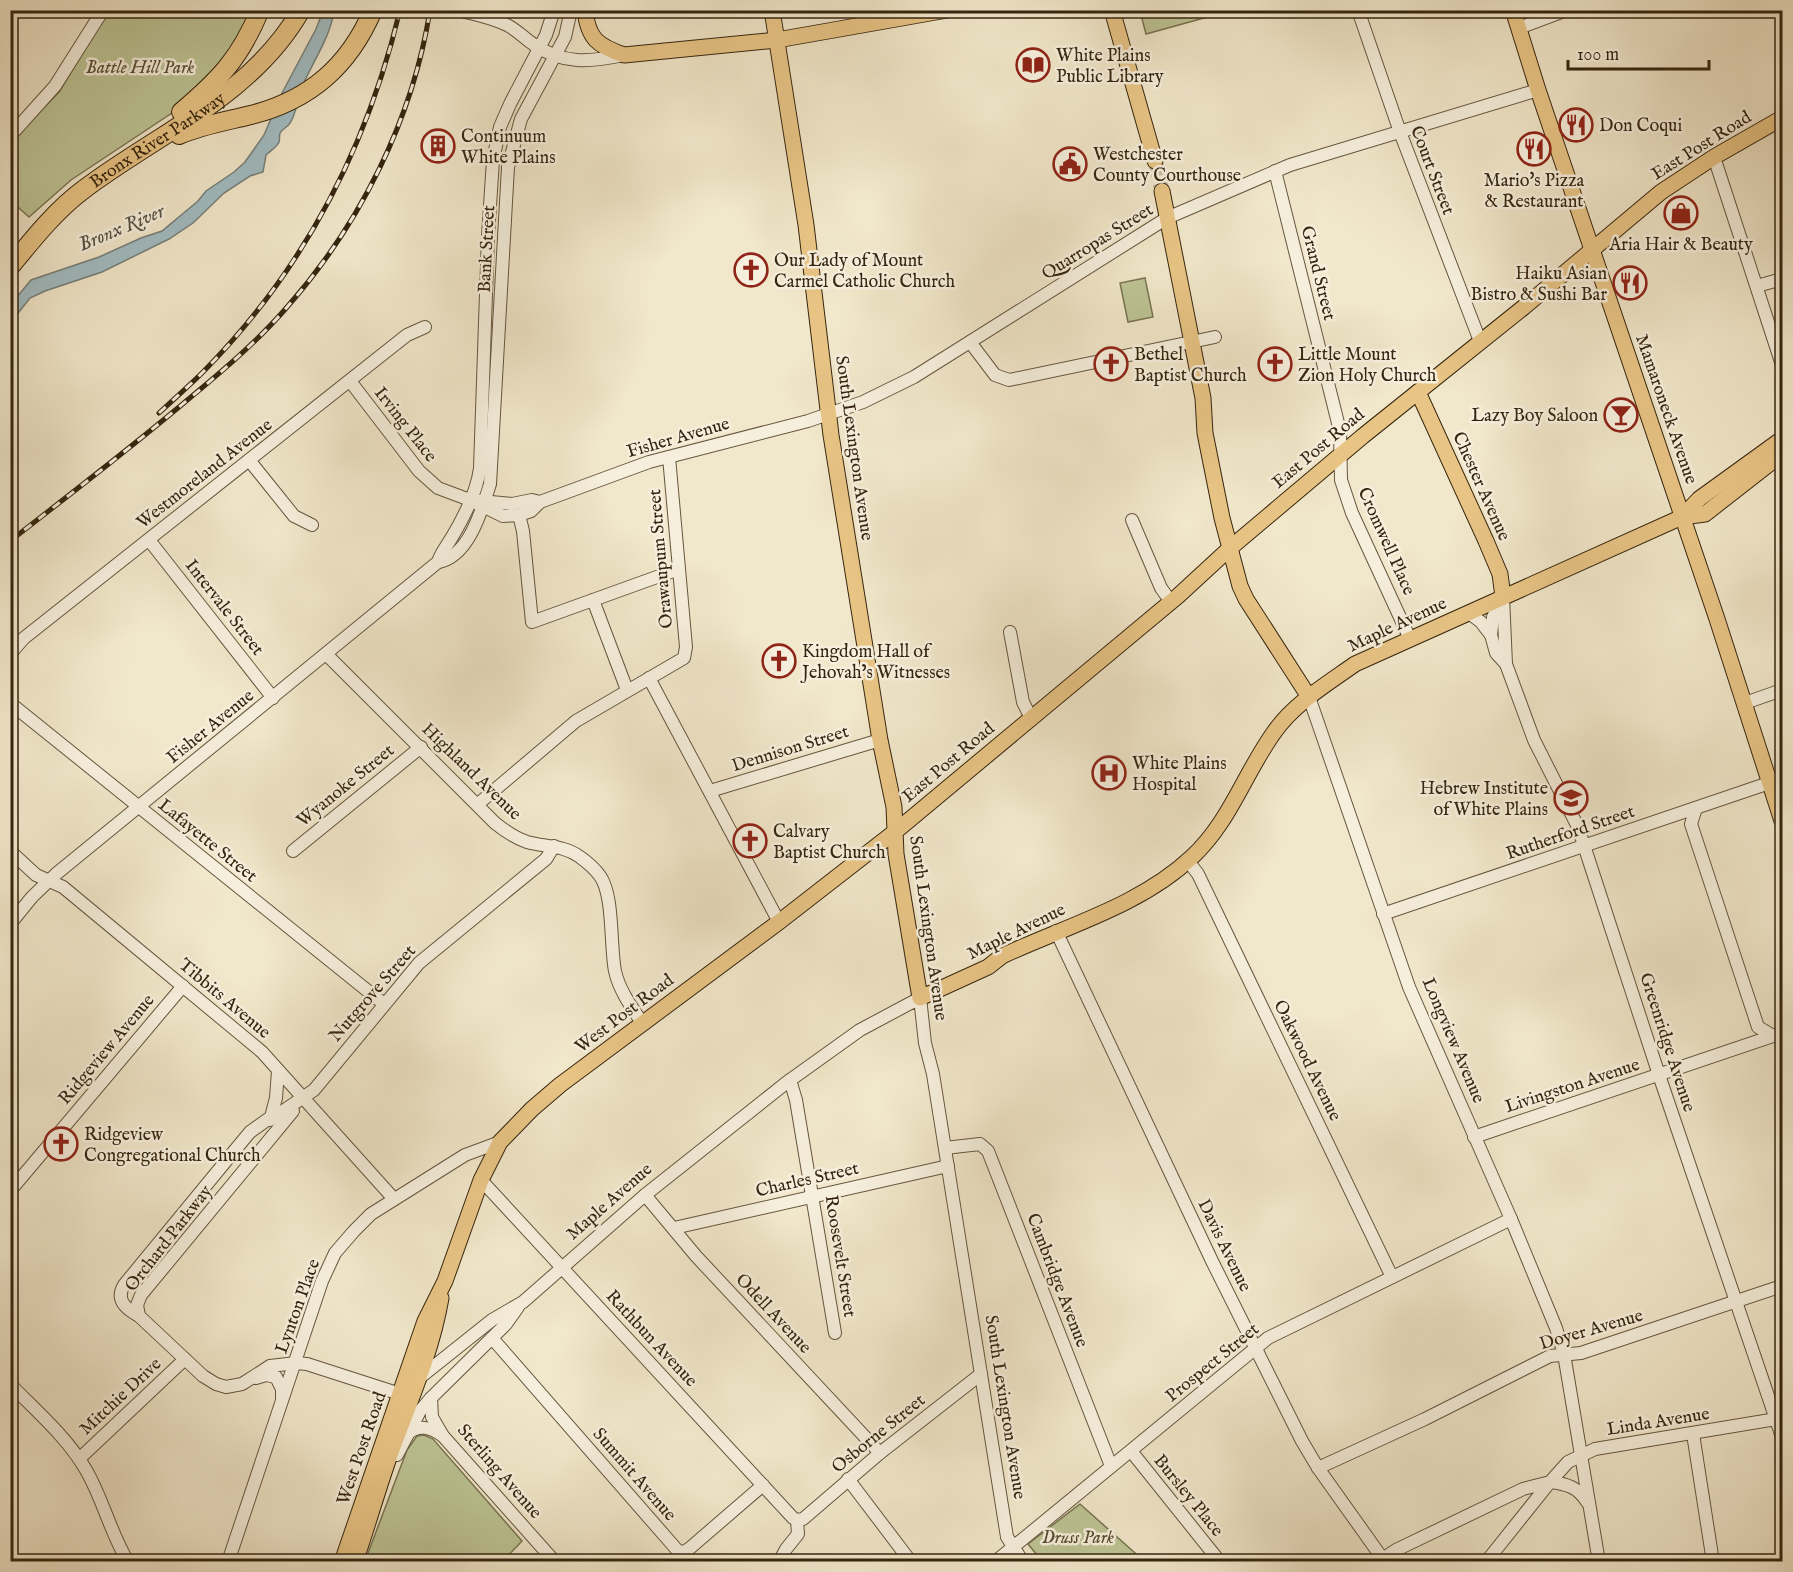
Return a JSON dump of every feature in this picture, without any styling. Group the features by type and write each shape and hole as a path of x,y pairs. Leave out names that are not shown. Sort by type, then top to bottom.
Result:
{"highway":[{"path":"181,112 229,67 248,37 260,10"},
{"name":"Bronx River Parkway","path":"10,249 43,211 68,188 115,154 215,91 245,66 272,38 291,10"},
{"name":"Bronx River Parkway","path":"10,267 68,202 199,113 247,77 279,43 301,10"},
{"path":"136,154 192,129 264,111 290,101 314,87 332,73 349,54 373,10"}],"main road":[{"path":"585,10 589,30 595,40 610,51 624,55 777,40 947,10"},
{"name":"South Lexington Avenue","path":"772,10 807,225 829,415 880,740 894,807 896,854 920,998"},
{"path":"1112,10 1155,161"},
{"name":"Mamaroneck Avenue","path":"1513,10 1745,703 1782,821"},
{"name":"East Post Road","path":"896,831 1171,602 1229,549 1341,454 1661,192 1714,157 1782,117"},
{"name":"Longview Avenue","path":"1162,190 1203,398 1205,433 1229,549 1246,599 1309,697"},
{"name":"Chester Avenue","path":"1418,392 1500,574 1503,597"},
{"name":"Maple Avenue","path":"1682,517 1699,499 1782,439"},
{"name":"Maple Avenue","path":"920,998 980,971 1002,956 1138,895 1164,880 1188,861 1230,810 1276,729 1309,697 1355,664 1682,517 1706,514 1782,454"},
{"name":"West Post Road","path":"342,1562 425,1321 445,1281 481,1180 500,1142 546,1096 779,922 896,831"},
{"name":"West Post Road","path":"355,1562 438,1319 445,1281"}],"street":[{"path":"10,136 55,86 103,10"},
{"path":"457,10 492,18 507,25 540,48 563,59 596,61 624,55"},
{"name":"Bank Street","path":"470,500 478,483 481,458 488,236 493,160 500,127 540,48 554,10"},
{"name":"Bank Street","path":"483,504 491,474 508,167 521,119 565,37 571,10"},
{"name":"Court Street","path":"1358,10 1400,132 1480,341"},
{"path":"1519,28 1567,10"},
{"name":"Quarropas Street","path":"829,415 863,402 914,377 1167,218 1290,165 1538,90"},
{"path":"1714,157 1782,364"},
{"name":"Grand Street","path":"1275,171 1340,431 1341,454"},
{"path":"1757,286 1782,279"},
{"name":"Westmoreland Avenue","path":"10,654 24,638 407,335 425,327"},
{"path":"970,342 995,375 1009,380 1215,337"},
{"name":"Irving Place","path":"350,381 430,483 470,500"},
{"name":"Fisher Avenue","path":"438,562 441,552 453,536 470,500 483,504 503,516 519,515 531,511 540,502 649,462 829,415"},
{"name":"Cromwell Place","path":"1341,454 1341,480 1352,513 1410,639"},
{"name":"Orawaupum Street","path":"649,678 684,658 686,647 669,457"},
{"path":"249,460 294,516 312,525"},
{"name":"Fisher Avenue","path":"483,504 512,504 532,500 540,502"},
{"name":"Fisher Avenue","path":"10,924 32,897 49,881 438,562 448,560 464,543 476,524 483,504"},
{"path":"519,515 523,531 532,622 679,569"},
{"path":"1132,520 1161,588 1171,602"},
{"name":"Intervale Street","path":"148,540 273,698"},
{"path":"1491,634 1493,617 1503,597"},
{"name":"Greenridge Avenue","path":"1503,597 1506,664 1534,740 1564,795 1578,827 1659,1075 1780,1419 1782,1437"},
{"path":"593,600 627,690"},
{"name":"Greenridge Avenue","path":"1469,613 1491,634 1496,653 1506,664"},
{"path":"1010,632 1023,702 1032,718"},
{"name":"Highland Avenue","path":"326,654 495,823 511,835 526,841 564,848 579,856 600,875 605,885 615,971 621,989 643,1024"},
{"path":"478,804 576,721 649,678 779,922"},
{"path":"1745,703 1782,690"},
{"name":"Longview Avenue","path":"1309,697 1409,987 1511,1219 1556,1328 1564,1354 1599,1562"},
{"name":"Lafayette Street","path":"10,703 384,1004"},
{"name":"Dennison Street","path":"710,791 880,740"},
{"name":"Wyanoke Street","path":"293,851 421,747"},
{"name":"Rutherford Street","path":"1383,914 1769,783"},
{"path":"1696,808 1691,824 1758,1028 1778,1034"},
{"name":"Nutgrove Street","path":"303,1097 314,1090 419,963 546,859 554,846"},
{"name":"Tibbits Avenue","path":"10,851 36,875 63,886 262,1052 394,1199"},
{"name":"Oakwood Avenue","path":"1188,861 1198,874 1392,1277"},
{"name":"Davis Avenue","path":"1056,931 1138,1107 1302,1441 1382,1560"},
{"name":"Ridgeview Avenue","path":"10,1191 183,986"},
{"name":"Maple Avenue","path":"400,1394 492,1320 523,1302 645,1195 790,1080 861,1030 920,998"},
{"name":"South Lexington Avenue","path":"920,998 925,1043 933,1074 1007,1537 1023,1562"},
{"name":"Livingston Avenue","path":"1474,1137 1778,1034"},
{"path":"268,1121 274,1110 278,1071"},
{"name":"Roosevelt Street","path":"790,1080 796,1101 835,1332"},
{"name":"Orchard Parkway","path":"139,1316 128,1310 120,1299 123,1285 250,1132 303,1097"},
{"name":"Orchard Parkway","path":"139,1316 137,1310 141,1295 303,1097"},
{"name":"Lynton Place","path":"228,1562 322,1281 335,1253 363,1221 394,1199 465,1155 500,1142"},
{"name":"Cambridge Avenue","path":"945,1148 980,1144 988,1151 1111,1466"},
{"name":"Charles Street","path":"674,1228 948,1166"},
{"name":"Rathbun Avenue","path":"481,1180 797,1520"},
{"name":"Odell Avenue","path":"645,1195 696,1256 879,1453"},
{"name":"Prospect Street","path":"995,1562 1268,1338 1511,1219"},
{"name":"Doyer Avenue","path":"1318,1468 1425,1419 1550,1356 1581,1353 1782,1286"},
{"path":"382,1482 420,1411 506,1324 523,1302"},
{"path":"139,1316 203,1376 216,1384 233,1387 266,1375 276,1377 282,1389 282,1403"},
{"name":"Summit Avenue","path":"492,1338 678,1551 684,1552 690,1548 763,1485"},
{"name":"Mitchie Drive","path":"79,1459 185,1359"},
{"path":"249,1381 270,1366 296,1363 307,1364 400,1394"},
{"name":"Osborne Street","path":"797,1520 803,1519 879,1453 981,1374"},
{"path":"10,1384 79,1459 94,1486 113,1534 128,1562"},
{"name":"Sterling Avenue","path":"431,1398 432,1417 443,1436 555,1562"},
{"name":"Linda Avenue","path":"1486,1562 1550,1482 1568,1462 1581,1454 1595,1449 1780,1419"},
{"path":"407,1434 416,1428 425,1427 443,1436"},
{"path":"1693,1434 1713,1562"},
{"name":"Bursley Place","path":"1131,1451 1220,1562"},
{"path":"848,1479 911,1562"},
{"path":"1382,1560 1523,1489 1550,1482 1564,1484 1578,1490 1590,1509"},
{"path":"779,1562 798,1534 797,1520"}],"green space":[{"name":"Battle Hill Park","path":"108,11 256,11 235,52 178,109 71,180 29,217 11,201 10,142 59,92"},
{"path":"1140,11 1214,11 1215,15 1146,34"},
{"path":"1145,278 1153,317 1128,322 1120,283"},
{"path":"424,1435 433,1439 522,1541 504,1560 493,1558 489,1562 365,1561 407,1450 417,1436"},
{"name":"Druss Park","path":"1080,1504 1144,1561 1042,1561 1028,1544"}],"water":[{"path":"323,11 334,11 329,31 302,87 292,119 280,133 278,144 266,155 263,172 250,176 224,193 193,223 169,239 102,272 30,298 11,322 11,304 31,280 99,257 162,231 198,201 206,191 245,162 264,135 281,95"}],"tunnel":[{"path":"1155,161 1162,191"}],"railway":[{"path":"159,413 203,372 239,333 301,249 350,159 386,61 400,10"},
{"path":"10,541 230,364 260,336 314,274 360,205 397,130 411,91 430,10"}],"place":[{"name":"White Plains Public Library","path":"1033,65"},
{"name":"Don Coqui","path":"1576,125"},
{"name":"Continuum White Plains","path":"438,146"},
{"name":"Mario's Pizza & Restaurant","path":"1534,149"},
{"name":"Westchester County Courthouse","path":"1070,164"},
{"name":"Aria Hair & Beauty","path":"1681,213"},
{"name":"Our Lady of Mount Carmel Catholic Church","path":"751,270"},
{"name":"Haiku Asian Bistro & Sushi Bar","path":"1630,283"},
{"name":"Bethel Baptist Church","path":"1111,364"},
{"name":"Little Mount Zion Holy Church","path":"1275,364"},
{"name":"Lazy Boy Saloon","path":"1621,415"},
{"name":"Kingdom Hall of Jehovah’s Witnesses","path":"779,661"},
{"name":"White Plains Hospital","path":"1109,773"},
{"name":"Hebrew Institute of White Plains","path":"1571,798"},
{"name":"Calvary Baptist Church","path":"750,841"},
{"name":"Ridgeview Congregational Church","path":"61,1144"}],"water label":[{"name":"Bronx River","path":"121,227"}]}
